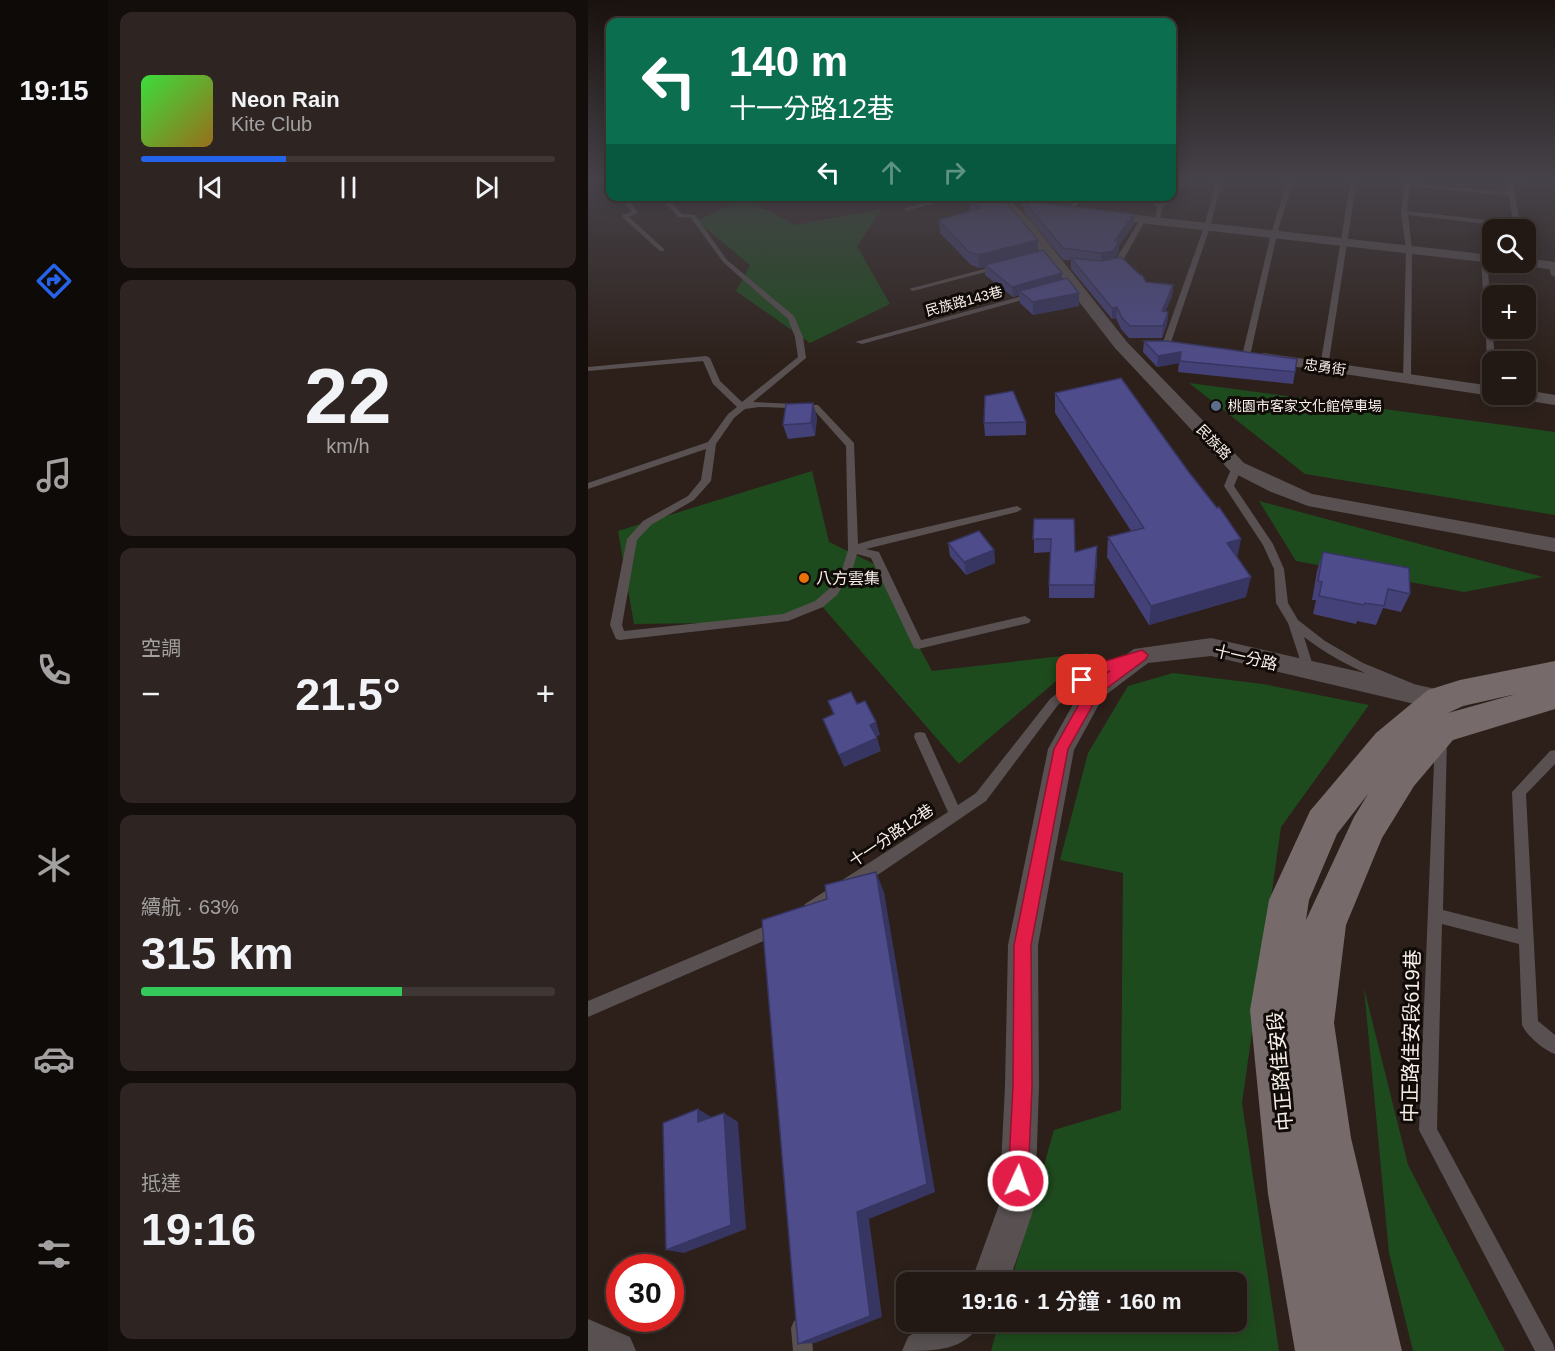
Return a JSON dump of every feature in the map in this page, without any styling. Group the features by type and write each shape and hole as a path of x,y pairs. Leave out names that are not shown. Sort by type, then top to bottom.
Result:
{"main road":[{"path":"1440,715 1460,693 1555,674"},
{"path":"1440,715 1555,696"},
{"name":"中正路佳安段","path":"1323,1351 1293,1194 1272,1010 1289,900 1323,823 1388,743 1440,715"},
{"name":"中正路佳安段","path":"1374,1351 1327,1138 1312,1023 1325,925 1362,840 1440,715"}],"street":[{"name":"民族路","path":"1041,241 1069,287 1237,466 1276,487 1308,500 1555,545"},
{"path":"1334,241 1482,257"},
{"path":"1536,265 1554,269"},
{"path":"1121,345 1160,345"},
{"name":"忠勇街","path":"1241,355 1482,390"},
{"path":"1536,397 1555,400"},
{"name":"十一分路","path":"994,1272 1017,1205 1022,1086 1023,945 1061,749 1094,690 1142,655 1211,647 1310,672 1440,715"},
{"path":"922,1351 948,1332"},
{"path":"588,1339 616,1351"}],"lane":[{"path":"652,241 662,250"},
{"path":"711,241 725,261 791,318 799,337 802,358 742,407 731,416 711,444 706,481 691,498 647,523 632,539 616,625 620,636 784,618 819,604 833,592 847,571 853,550 851,445 815,407 759,404 742,407"},
{"path":"1101,268 1116,266 1130,241"},
{"path":"1160,345 1188,282 1202,241"},
{"path":"1241,355 1262,290 1272,241"},
{"path":"1407,380 1408,241"},
{"path":"1324,367 1342,242"},
{"path":"913,289 1004,266"},
{"path":"1488,273 1490,351"},
{"name":"民族路143巷","path":"859,342 1041,294"},
{"path":"588,369 706,358 716,382 742,407"},
{"path":"588,486 711,444"},
{"path":"1237,466 1229,486 1268,544 1279,569 1282,603 1294,623 1310,672"},
{"path":"853,550 875,542 1017,508"},
{"path":"853,550 875,555 918,645 1025,620"},
{"path":"1294,623 1321,644 1440,715"},
{"name":"十一分路12巷","path":"588,1009 767,940 792,919 877,867 981,797 1054,702 1082,680 1111,664 1142,655"},
{"name":"中正路佳安段619巷","path":"1440,715 1428,1130 1546,1351"},
{"path":"921,737 956,813"},
{"path":"1555,754 1519,792 1530,1025 1555,1046"},
{"path":"1435,915 1525,938"},
{"path":"800,1315 803,1351"}],"green space":[{"path":"721,241 860,241 857,246 890,304 810,343 736,291 750,265"},
{"path":"1189,383 1555,432 1555,515 1305,474"},
{"path":"812,471 829,542 874,564 932,671 1089,653 959,764 820,604 774,622 634,624 618,531"},
{"path":"1259,501 1543,577 1464,592 1296,561"},
{"path":"1173,673 1263,684 1369,705 1281,827 1242,1103 1279,1351 991,1351 996,1332 1247,1332 1247,1272 1014,1272 1054,1130 1121,1110 1123,873 1060,860 1088,753 1128,686"},
{"path":"1364,988 1408,1165 1505,1351 1413,1351 1389,1253"}],"building":[{"path":"959,241 1034,241 978,255 969,252"},
{"path":"1057,241 1119,241 1113,251 1101,253 1063,248"},
{"path":"1043,250 1062,273 1012,287 985,265"},
{"path":"1121,257 1142,275 1146,282 1173,285 1162,311 1168,312 1163,326 1130,326 1122,318 1117,307 1112,308 1071,258 1101,261"},
{"path":"1067,278 1079,293 1033,302 1019,291"},
{"path":"1144,341 1167,341 1297,359 1295,372 1180,361 1181,352 1158,356"},
{"path":"1121,378 1188,471 1217,508 1219,507 1241,539 1227,543 1251,577 1151,606 1108,537 1144,528 1055,393"},
{"path":"1013,391 1026,422 984,423 985,396"},
{"path":"813,403 811,423 783,425 786,404"},
{"path":"1034,519 1074,519 1075,552 1097,546 1094,585 1049,585 1051,539 1033,539"},
{"path":"979,531 994,550 964,562 948,543"},
{"path":"1323,552 1409,568 1410,594 1388,589 1384,606 1365,603 1364,605 1319,596 1322,582 1318,581"},
{"path":"851,692 857,704 865,701 876,722 870,725 877,738 839,755 823,719 834,714 828,701"},
{"path":"876,872 927,1184 857,1212 870,1316 798,1344 762,920 827,899 825,885"},
{"path":"698,1109 698,1122 724,1113 731,1225 666,1250 663,1123"}],"place":[{"name":"桃園市客家文化館停車場","path":"1216,406"},
{"name":"八方雲集","path":"804,578"}],"route":[{"path":"1018,1181 1022,1086 1023,945 1061,749 1094,690 1142,655 1111,664 1082,680"}]}
